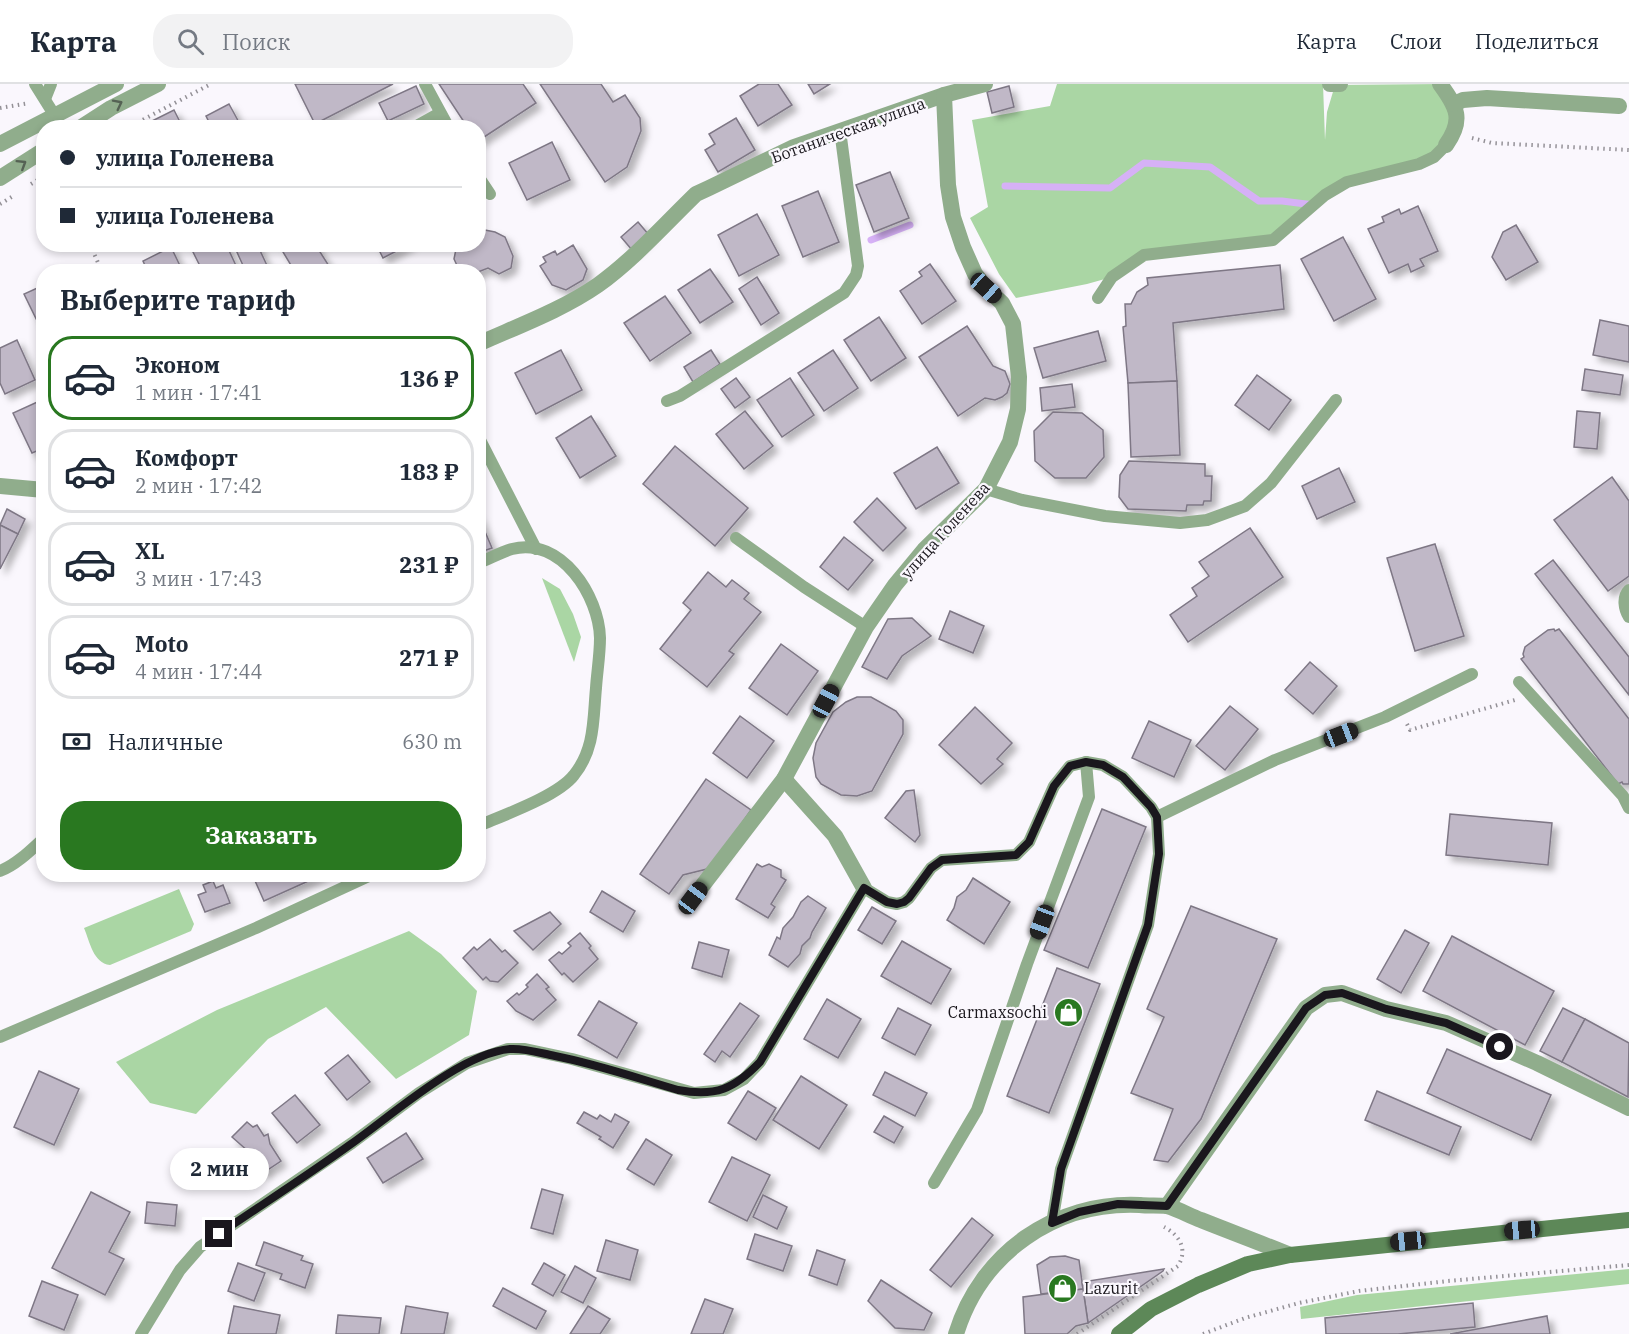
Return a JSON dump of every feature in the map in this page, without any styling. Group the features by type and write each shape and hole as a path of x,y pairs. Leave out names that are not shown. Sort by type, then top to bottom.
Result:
{"main road":[{"path":"1119,1334 1151,1309 1198,1285 1248,1264 1290,1255 1629,1220"}],"street":[{"path":"59,120 116,84"},
{"path":"92,120 158,84"},
{"name":"Ботаническая улица","path":"486,340 558,307 598,285 622,266 696,194 795,147 944,95 985,84"},
{"path":"1330,84 1340,84"},
{"path":"1440,84 1454,104 1457,118 1450,139"},
{"name":"улица Голенева","path":"693,898 784,779 866,627 895,585 924,550 986,489 1010,442 1018,409 1019,377 1013,324 1002,303 975,274 953,217 947,173 944,95"},
{"path":"1454,104 1463,100 1487,98 1619,106"},
{"path":"0,144 36,130"},
{"path":"0,177 36,155"},
{"path":"0,486 36,489"},
{"path":"784,779 835,836 864,888"},
{"path":"1167,1206 1306,1008 1325,995 1342,993 1386,1009 1446,1023 1629,1108"},
{"path":"956,1334 975,1291 1012,1246 1052,1223 1079,1212 1118,1204 1167,1206 1290,1255"}],"lane":[{"path":"35,84 55,120"},
{"path":"45,99 51,84"},
{"path":"425,84 444,120"},
{"path":"427,120 440,113"},
{"path":"668,401 680,396 844,293 852,283 856,275 857,252 840,130"},
{"path":"1098,298 1112,277 1144,255 1273,240 1325,195 1347,182 1419,164 1434,157 1450,139"},
{"path":"486,189 489,194"},
{"path":"986,489 1022,500 1105,516 1180,523 1207,520 1245,506 1271,483 1336,400"},
{"path":"486,452 536,549"},
{"path":"736,538 804,587 866,627"},
{"path":"486,560 513,549 536,549 559,559 582,582 595,610 600,638 591,745 574,776 551,793 486,822"},
{"path":"1629,590 1624,601 1629,617"},
{"path":"1157,817 1275,760 1384,717 1472,674"},
{"path":"1519,682 1623,796 1629,808"},
{"path":"934,1183 977,1110 1027,964 1089,797 1086,762"},
{"path":"141,1334 180,1270 200,1247 352,1143 419,1093 467,1062 508,1049 525,1049 572,1059 694,1093 724,1090 744,1079 760,1062 864,888 887,902 897,904 909,898 931,868 942,860 1016,855 1029,842 1054,786 1070,766 1086,762 1103,765 1123,777 1146,800 1157,817 1159,854 1148,925 1061,1169 1052,1223"},
{"path":"0,871 6,869 36,845"},
{"path":"0,1037 256,928 356,882"}],"path":[{"path":"142,120 211,84"},
{"path":"1450,139 1629,150"},
{"path":"1410,730 1532,696"},
{"path":"1077,1334 1178,1266 1183,1253 1182,1245 1177,1237 1163,1227"},
{"path":"1203,1334 1245,1318 1299,1303 1359,1291 1629,1265"}],"green space":[{"path":"1057,84 1323,84 1325,140 1327,112 1335,85 1440,84 1457,118 1434,157 1347,182 1273,240 1144,255 1112,277 1016,298 999,274 970,218 988,207 972,120 1050,106"},
{"path":"542,578 560,589 573,614 581,637 574,662"},
{"path":"179,889 194,924 191,931 110,965 96,956 84,928"},
{"path":"409,931 441,954 477,991 469,1035 396,1079 326,1007 268,1039 196,1114 150,1103 116,1062 217,1010"},
{"path":"1629,1269 1629,1284 1301,1319 1300,1307 1357,1295"}],"building":[{"path":"295,84 393,84 323,120 313,120"},
{"path":"439,84 523,84 536,103 486,136 486,120 463,120"},
{"path":"540,84 601,84 613,102 625,95 640,118 641,131 627,167 605,182"},
{"path":"759,84 778,84 792,105 758,126 740,96"},
{"path":"808,84 830,84 814,94"},
{"path":"416,86 424,104 388,120 379,103"},
{"path":"1009,86 1014,107 992,113 987,92"},
{"path":"229,104 238,120 208,120 206,116"},
{"path":"174,110 179,120 154,120"},
{"path":"736,118 755,150 718,172 705,150 715,144 709,134"},
{"path":"552,142 570,180 527,200 509,163"},
{"path":"890,172 909,218 874,232 856,185"},
{"path":"818,191 839,242 803,257 782,206"},
{"path":"1418,206 1438,251 1420,259 1424,266 1411,272 1408,264 1389,273 1368,229 1384,222 1382,217 1399,209 1401,214"},
{"path":"757,214 779,255 739,276 718,235"},
{"path":"638,222 649,235 632,250 621,237"},
{"path":"1516,225 1538,262 1506,280 1492,257 1503,232"},
{"path":"486,230 505,237 513,256 511,268 499,274 486,269 486,264 456,264 454,259 455,252 486,252"},
{"path":"1343,237 1376,299 1334,321 1301,259"},
{"path":"573,245 587,269 583,280 566,290 552,285 540,266 546,262 543,257 555,251 557,255"},
{"path":"161,252 173,252 179,264 144,264 143,261"},
{"path":"193,252 230,252 235,264 199,264"},
{"path":"237,252 261,252 266,264 242,264"},
{"path":"283,252 320,252 328,264 290,264"},
{"path":"380,252 395,252 383,258"},
{"path":"930,264 956,301 922,324 900,291 922,276 919,272"},
{"path":"1280,265 1284,309 1173,323 1177,381 1128,383 1123,327 1126,326 1125,304 1131,304 1137,292 1148,285 1147,278"},
{"path":"710,269 733,302 700,323 678,290"},
{"path":"757,277 779,313 761,325 739,289"},
{"path":"36,289 36,319 24,294"},
{"path":"665,296 691,333 650,361 624,323"},
{"path":"879,317 906,358 871,381 844,340"},
{"path":"1600,320 1629,326 1629,362 1593,355"},
{"path":"967,326 993,366 1005,371 1010,384 1007,393 1002,397 995,400 985,398 958,416 919,357"},
{"path":"1098,331 1106,361 1043,378 1034,348"},
{"path":"17,340 35,380 5,394 0,383 0,348"},
{"path":"561,350 582,390 536,414 515,373"},
{"path":"711,350 720,364 693,382 684,367"},
{"path":"833,350 858,388 824,411 798,373"},
{"path":"1585,369 1623,375 1620,395 1582,390"},
{"path":"1257,375 1291,400 1269,430 1235,405"},
{"path":"736,378 750,397 735,408 721,389"},
{"path":"790,378 814,415 782,437 757,400"},
{"path":"1177,381 1180,455 1131,457 1128,383"},
{"path":"1072,384 1075,407 1042,411 1040,388"},
{"path":"36,403 36,451 32,453 13,413"},
{"path":"745,411 773,446 744,469 716,434"},
{"path":"1577,411 1600,413 1597,449 1574,447"},
{"path":"1053,412 1082,413 1103,430 1104,457 1086,478 1055,478 1035,461 1034,431"},
{"path":"591,416 616,456 580,478 556,438"},
{"path":"675,446 748,508 715,546 643,484"},
{"path":"937,447 959,483 916,509 894,473"},
{"path":"1129,461 1205,464 1205,476 1212,476 1211,501 1204,501 1203,505 1187,505 1186,511 1128,509 1119,497 1120,475"},
{"path":"1339,468 1355,502 1317,519 1302,486"},
{"path":"1612,477 1629,501 1629,576 1608,591 1554,520"},
{"path":"877,498 906,528 883,551 854,522"},
{"path":"7,509 25,519 18,534 0,525"},
{"path":"0,525 18,534 0,569"},
{"path":"1250,528 1283,577 1188,642 1170,615 1197,596 1192,588 1209,576 1199,562"},
{"path":"486,534 492,548 486,550"},
{"path":"844,537 873,560 848,590 820,567"},
{"path":"1435,544 1464,636 1415,651 1387,558"},
{"path":"1553,560 1629,657 1629,695 1535,574"},
{"path":"708,572 726,587 732,580 749,593 744,599 761,612 729,651 734,654 707,687 660,649 691,610 683,603"},
{"path":"950,611 984,626 973,653 939,639"},
{"path":"912,618 931,636 902,656 887,679 862,667 888,619"},
{"path":"1554,629 1555,631 1559,629 1629,719 1629,784 1622,782 1618,784 1521,659 1524,657 1525,647 1548,630"},
{"path":"781,644 818,671 787,715 749,688"},
{"path":"1310,662 1337,686 1313,714 1285,690"},
{"path":"857,697 871,697 896,711 903,720 903,734 872,791 857,796 841,795 821,784 816,777 813,758 816,743 833,712"},
{"path":"1230,706 1258,729 1225,770 1196,746"},
{"path":"975,707 1012,743 997,759 1003,764 981,784 939,745"},
{"path":"740,716 774,741 747,778 713,753"},
{"path":"1149,721 1191,740 1174,777 1132,758"},
{"path":"706,779 751,810 711,868 683,875 669,894 640,874"},
{"path":"914,790 920,835 915,842 885,818 906,791"},
{"path":"1102,809 1146,827 1088,968 1044,950"},
{"path":"1450,814 1552,823 1548,865 1446,855"},
{"path":"757,864 762,867 769,864 781,870 781,877 786,880 771,904 775,907 768,918 736,899"},
{"path":"973,878 1010,902 984,944 947,920 957,897 966,890"},
{"path":"213,882 216,888 223,885 230,903 205,912 198,895 206,892 203,885"},
{"path":"256,882 306,882 264,901"},
{"path":"602,891 635,911 623,932 590,912"},
{"path":"808,896 826,908 810,938 802,946 800,954 788,967 769,955 777,937 780,939 783,928 793,917 801,902"},
{"path":"1191,906 1277,939 1201,1119 1168,1162 1154,1160 1173,1109 1131,1093 1164,1017 1147,1009"},
{"path":"872,907 896,921 882,944 858,930"},
{"path":"550,912 561,924 533,950 514,931"},
{"path":"1405,930 1429,943 1401,993 1377,979"},
{"path":"580,933 598,959 573,982 564,973 562,975 549,960 559,952 562,954 571,946 568,943"},
{"path":"1452,936 1554,991 1525,1045 1423,991"},
{"path":"490,939 502,952 505,950 518,963 498,982 490,981 486,977 483,980 463,958 474,947 477,950"},
{"path":"902,941 951,969 931,1004 881,976"},
{"path":"699,942 729,950 722,977 692,968"},
{"path":"1057,968 1100,984 1049,1113 1007,1096"},
{"path":"537,974 549,987 546,989 556,1000 533,1020 516,1011 507,1001 528,987 526,985"},
{"path":"827,999 861,1019 838,1058 804,1039"},
{"path":"599,1001 637,1023 617,1058 578,1035"},
{"path":"740,1003 759,1016 730,1057 722,1051 715,1062 704,1054"},
{"path":"898,1008 931,1025 915,1055 882,1038"},
{"path":"1563,1008 1585,1019 1562,1062 1540,1051"},
{"path":"1585,1019 1629,1043 1628,1097 1562,1062"},
{"path":"1447,1049 1551,1095 1531,1140 1427,1093"},
{"path":"348,1055 370,1082 347,1100 325,1073"},
{"path":"39,1071 79,1089 54,1145 14,1127"},
{"path":"885,1072 927,1093 915,1116 873,1095"},
{"path":"801,1076 847,1105 819,1149 773,1120"},
{"path":"748,1091 776,1108 756,1140 728,1123"},
{"path":"1377,1091 1461,1127 1449,1155 1365,1120"},
{"path":"295,1095 320,1125 297,1143 272,1113"},
{"path":"584,1112 597,1119 600,1115 611,1122 615,1114 629,1122 613,1148 599,1139 601,1137 577,1123"},
{"path":"884,1116 903,1127 894,1143 874,1132"},
{"path":"247,1122 253,1127 257,1125 264,1136 268,1134 270,1144 281,1161 263,1173 249,1152 232,1137"},
{"path":"406,1133 423,1159 383,1183 367,1158"},
{"path":"646,1139 672,1155 654,1185 627,1169"},
{"path":"732,1157 770,1175 747,1221 709,1202"},
{"path":"542,1189 563,1195 553,1234 531,1228"},
{"path":"91,1192 130,1212 109,1252 124,1259 105,1295 52,1268"},
{"path":"763,1195 787,1207 777,1229 753,1217"},
{"path":"147,1202 177,1205 175,1226 145,1223"},
{"path":"972,1218 993,1235 951,1287 930,1270"},
{"path":"755,1234 792,1246 783,1271 747,1259"},
{"path":"606,1240 638,1250 630,1280 597,1271"},
{"path":"264,1242 303,1256 301,1260 313,1264 305,1288 280,1279 282,1274 256,1265"},
{"path":"817,1250 845,1260 837,1285 809,1275"},
{"path":"1065,1256 1079,1260 1083,1289 1041,1294 1037,1265 1050,1257"},
{"path":"238,1263 265,1273 254,1301 228,1291"},
{"path":"544,1263 565,1275 553,1296 532,1284"},
{"path":"575,1266 596,1278 583,1303 561,1292"},
{"path":"1164,1269 1163,1271 1088,1323 1082,1282"},
{"path":"881,1280 932,1313 924,1330 895,1328 868,1301"},
{"path":"42,1281 78,1295 64,1330 29,1316"},
{"path":"503,1288 546,1311 536,1329 493,1306"},
{"path":"1083,1289 1088,1323 1076,1326 1067,1334 1025,1334 1023,1297"},
{"path":"705,1299 733,1309 723,1334 691,1334"},
{"path":"1473,1303 1475,1327 1398,1334 1326,1334 1325,1318"},
{"path":"234,1306 280,1315 276,1334 228,1334"},
{"path":"406,1306 448,1313 444,1334 401,1334"},
{"path":"588,1306 610,1319 600,1334 570,1334"},
{"path":"338,1315 381,1318 379,1334 336,1334"},
{"path":"1547,1316 1550,1334 1450,1334"}],"waterway":[{"path":"1005,186 1110,188 1144,163 1210,167 1259,201 1314,205"},
{"path":"871,240 910,225"}],"place":[{"name":"Carmaxsochi","path":"1068,1012"},
{"name":"Lazurit","path":"1063,1288"}],"route":[{"path":"219,1234 352,1143 419,1093 467,1062 490,1054 508,1049 525,1049 572,1059 678,1090 694,1093 724,1090 744,1079 760,1062 864,888 887,902 897,904 909,898 931,868 942,860 1016,855 1029,842 1054,786 1070,766 1086,762 1103,765 1123,777 1146,800 1157,817 1159,854 1148,925 1061,1169 1052,1223 1079,1212 1118,1204 1167,1206 1306,1008 1325,995 1342,993 1386,1009 1446,1023 1500,1047"}]}
